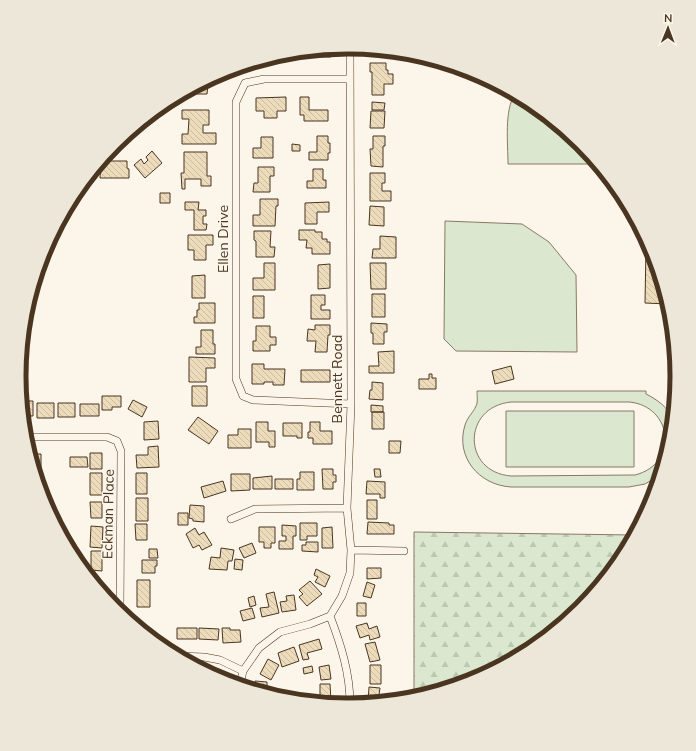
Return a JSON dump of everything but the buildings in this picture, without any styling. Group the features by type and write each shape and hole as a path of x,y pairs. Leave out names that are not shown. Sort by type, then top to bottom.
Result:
{"street":[{"name":"Bennett Road","path":"330,616 342,596 350,573 351,550 347,508 351,404 350,54"},
{"name":"Ellen Drive","path":"350,79 264,79 245,83 236,102 236,378 243,396 253,400 351,404"},
{"name":"Eckman Place","path":"32,436 107,437 117,441 121,451 120,603"},
{"path":"231,519 255,509 347,508"},
{"path":"351,550 404,551"},
{"path":"241,679 243,671 259,648 280,632 310,624 330,616 340,642 346,664 350,687 350,698"},
{"path":"192,657 220,660 243,671"}],"green space":[{"path":"513,99 544,120 576,148 591,164 508,164 508,118"},
{"path":"445,221 522,224 549,242 576,275 577,352 456,351 444,339"},
{"path":"477,391 646,391 646,394 658,401 668,411 665,434 662,424 655,414 644,406 629,402 511,402 495,406 483,415 477,427 474,439 477,452 483,463 495,472 511,476 635,475 649,469 659,460 653,479 645,484 629,487 511,487 499,485 489,481 472,467 463,448 465,425 477,405"},
{"path":"506,411 634,411 634,467 506,467"},
{"path":"414,532 628,535 616,554 590,588 560,618 544,631 509,654 471,673 431,687 414,690"}]}
